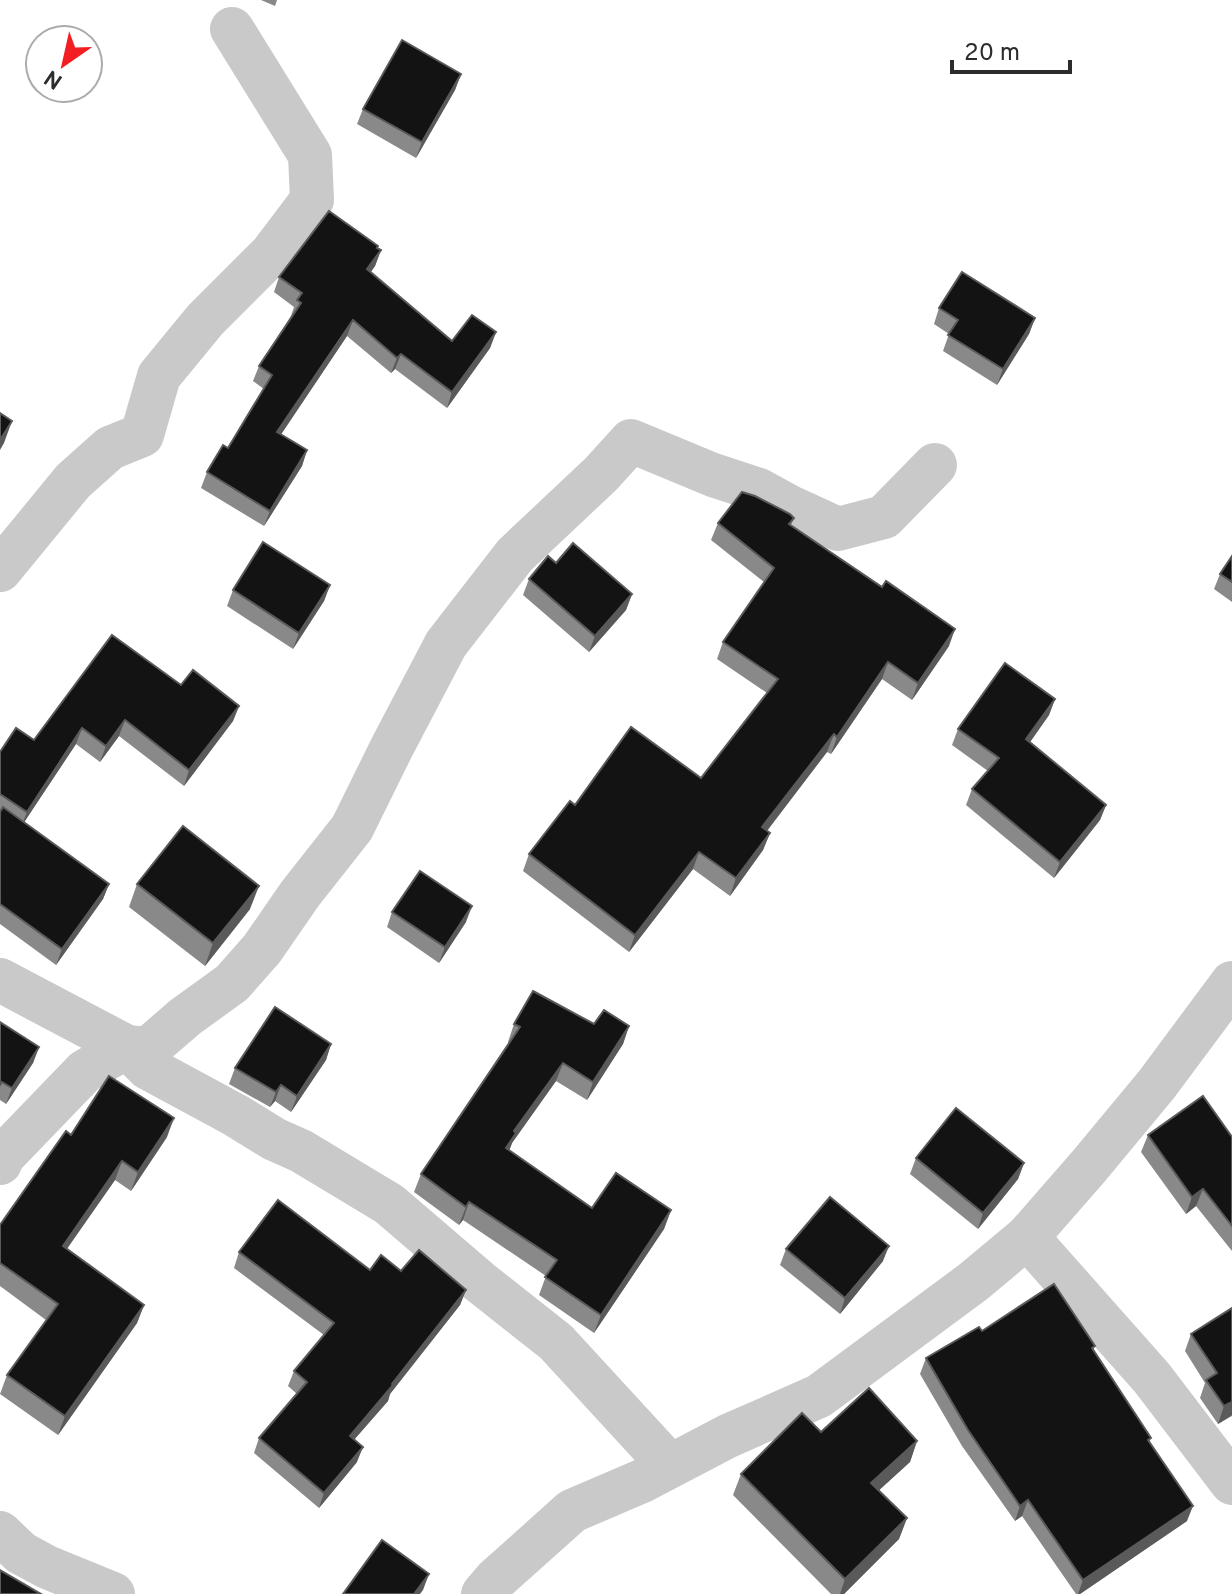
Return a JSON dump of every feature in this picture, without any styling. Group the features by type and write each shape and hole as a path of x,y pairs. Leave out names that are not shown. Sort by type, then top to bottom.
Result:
{"street":[{"path":"0,570 73,481 110,448 142,435 159,376 205,320 272,253 312,200 310,155 232,29"},
{"path":"0,1163 3,1156 85,1071 127,1047 148,1049 232,983 262,949 352,828 446,644 515,555 601,474 631,441 713,475 759,490 838,529 884,517 935,465"},
{"path":"0,980 127,1047 148,1068 301,1151 389,1204 556,1342 670,1466"},
{"path":"483,1594 572,1511 819,1396 973,1282 1027,1237 1089,1166 1157,1084 1232,983"},
{"path":"1027,1237 1152,1378 1232,1483"},
{"path":"0,1533 21,1553 113,1594"}],"building":[{"path":"402,40 461,74 422,142 363,109"},
{"path":"329,211 381,250 367,269 452,341 472,315 496,332 452,392 401,354 397,358 353,320 277,432 307,450 270,511 207,472 223,445 228,448 272,375 259,366 301,303 297,300 302,293 279,277"},
{"path":"962,272 1035,318 1003,369 948,335 958,320 939,308"},
{"path":"0,413 12,421 0,440"},
{"path":"742,492 790,514 794,518 789,524 882,587 886,581 955,629 918,683 888,662 837,737 834,734 762,827 770,833 736,878 699,852 635,935 529,854 570,801 575,805 631,727 701,778 778,679 723,642 774,568 718,523"},
{"path":"263,542 330,585 299,633 233,590"},
{"path":"573,543 632,594 595,636 529,579 548,556 556,563"},
{"path":"1232,556 1232,582 1220,574"},
{"path":"112,635 181,685 193,670 239,706 189,770 125,720 106,746 82,728 27,812 0,794 0,752 16,728 34,740"},
{"path":"1005,663 1055,699 1026,739 1106,805 1060,862 972,789 999,758 958,729"},
{"path":"3,807 109,884 62,949 0,904 0,812"},
{"path":"183,826 259,886 213,943 137,884"},
{"path":"420,871 472,906 445,947 392,912"},
{"path":"533,991 594,1024 604,1010 629,1026 593,1082 563,1063 514,1131 516,1133 506,1148 592,1208 616,1173 671,1210 601,1315 545,1277 557,1260 469,1202 466,1207 421,1174 520,1027 514,1024"},
{"path":"275,1007 331,1044 297,1096 281,1085 276,1092 235,1068"},
{"path":"0,1022 39,1047 12,1088 2,1082 0,1085"},
{"path":"109,1076 174,1118 138,1172 122,1161 63,1246 144,1305 65,1416 7,1375 58,1304 0,1263 0,1225 66,1131 71,1135"},
{"path":"1203,1096 1232,1137 1232,1226 1203,1189 1192,1197 1148,1135"},
{"path":"956,1108 1024,1163 983,1213 916,1158"},
{"path":"830,1197 889,1246 845,1298 786,1249"},
{"path":"278,1200 370,1270 381,1255 401,1271 419,1250 466,1290 350,1436 363,1447 324,1493 259,1438 307,1382 294,1371 334,1323 239,1252"},
{"path":"1054,1284 1151,1438 1148,1440 1193,1506 1083,1580 1028,1500 1020,1506 968,1430 926,1358 979,1327 982,1331"},
{"path":"1232,1308 1232,1402 1224,1406 1206,1380 1217,1373 1191,1334"},
{"path":"869,1388 917,1441 871,1483 907,1518 845,1579 741,1474 802,1413 821,1432"},
{"path":"382,1540 429,1574 414,1594 343,1594"},
{"path":"0,1570 41,1594 0,1594"}]}
